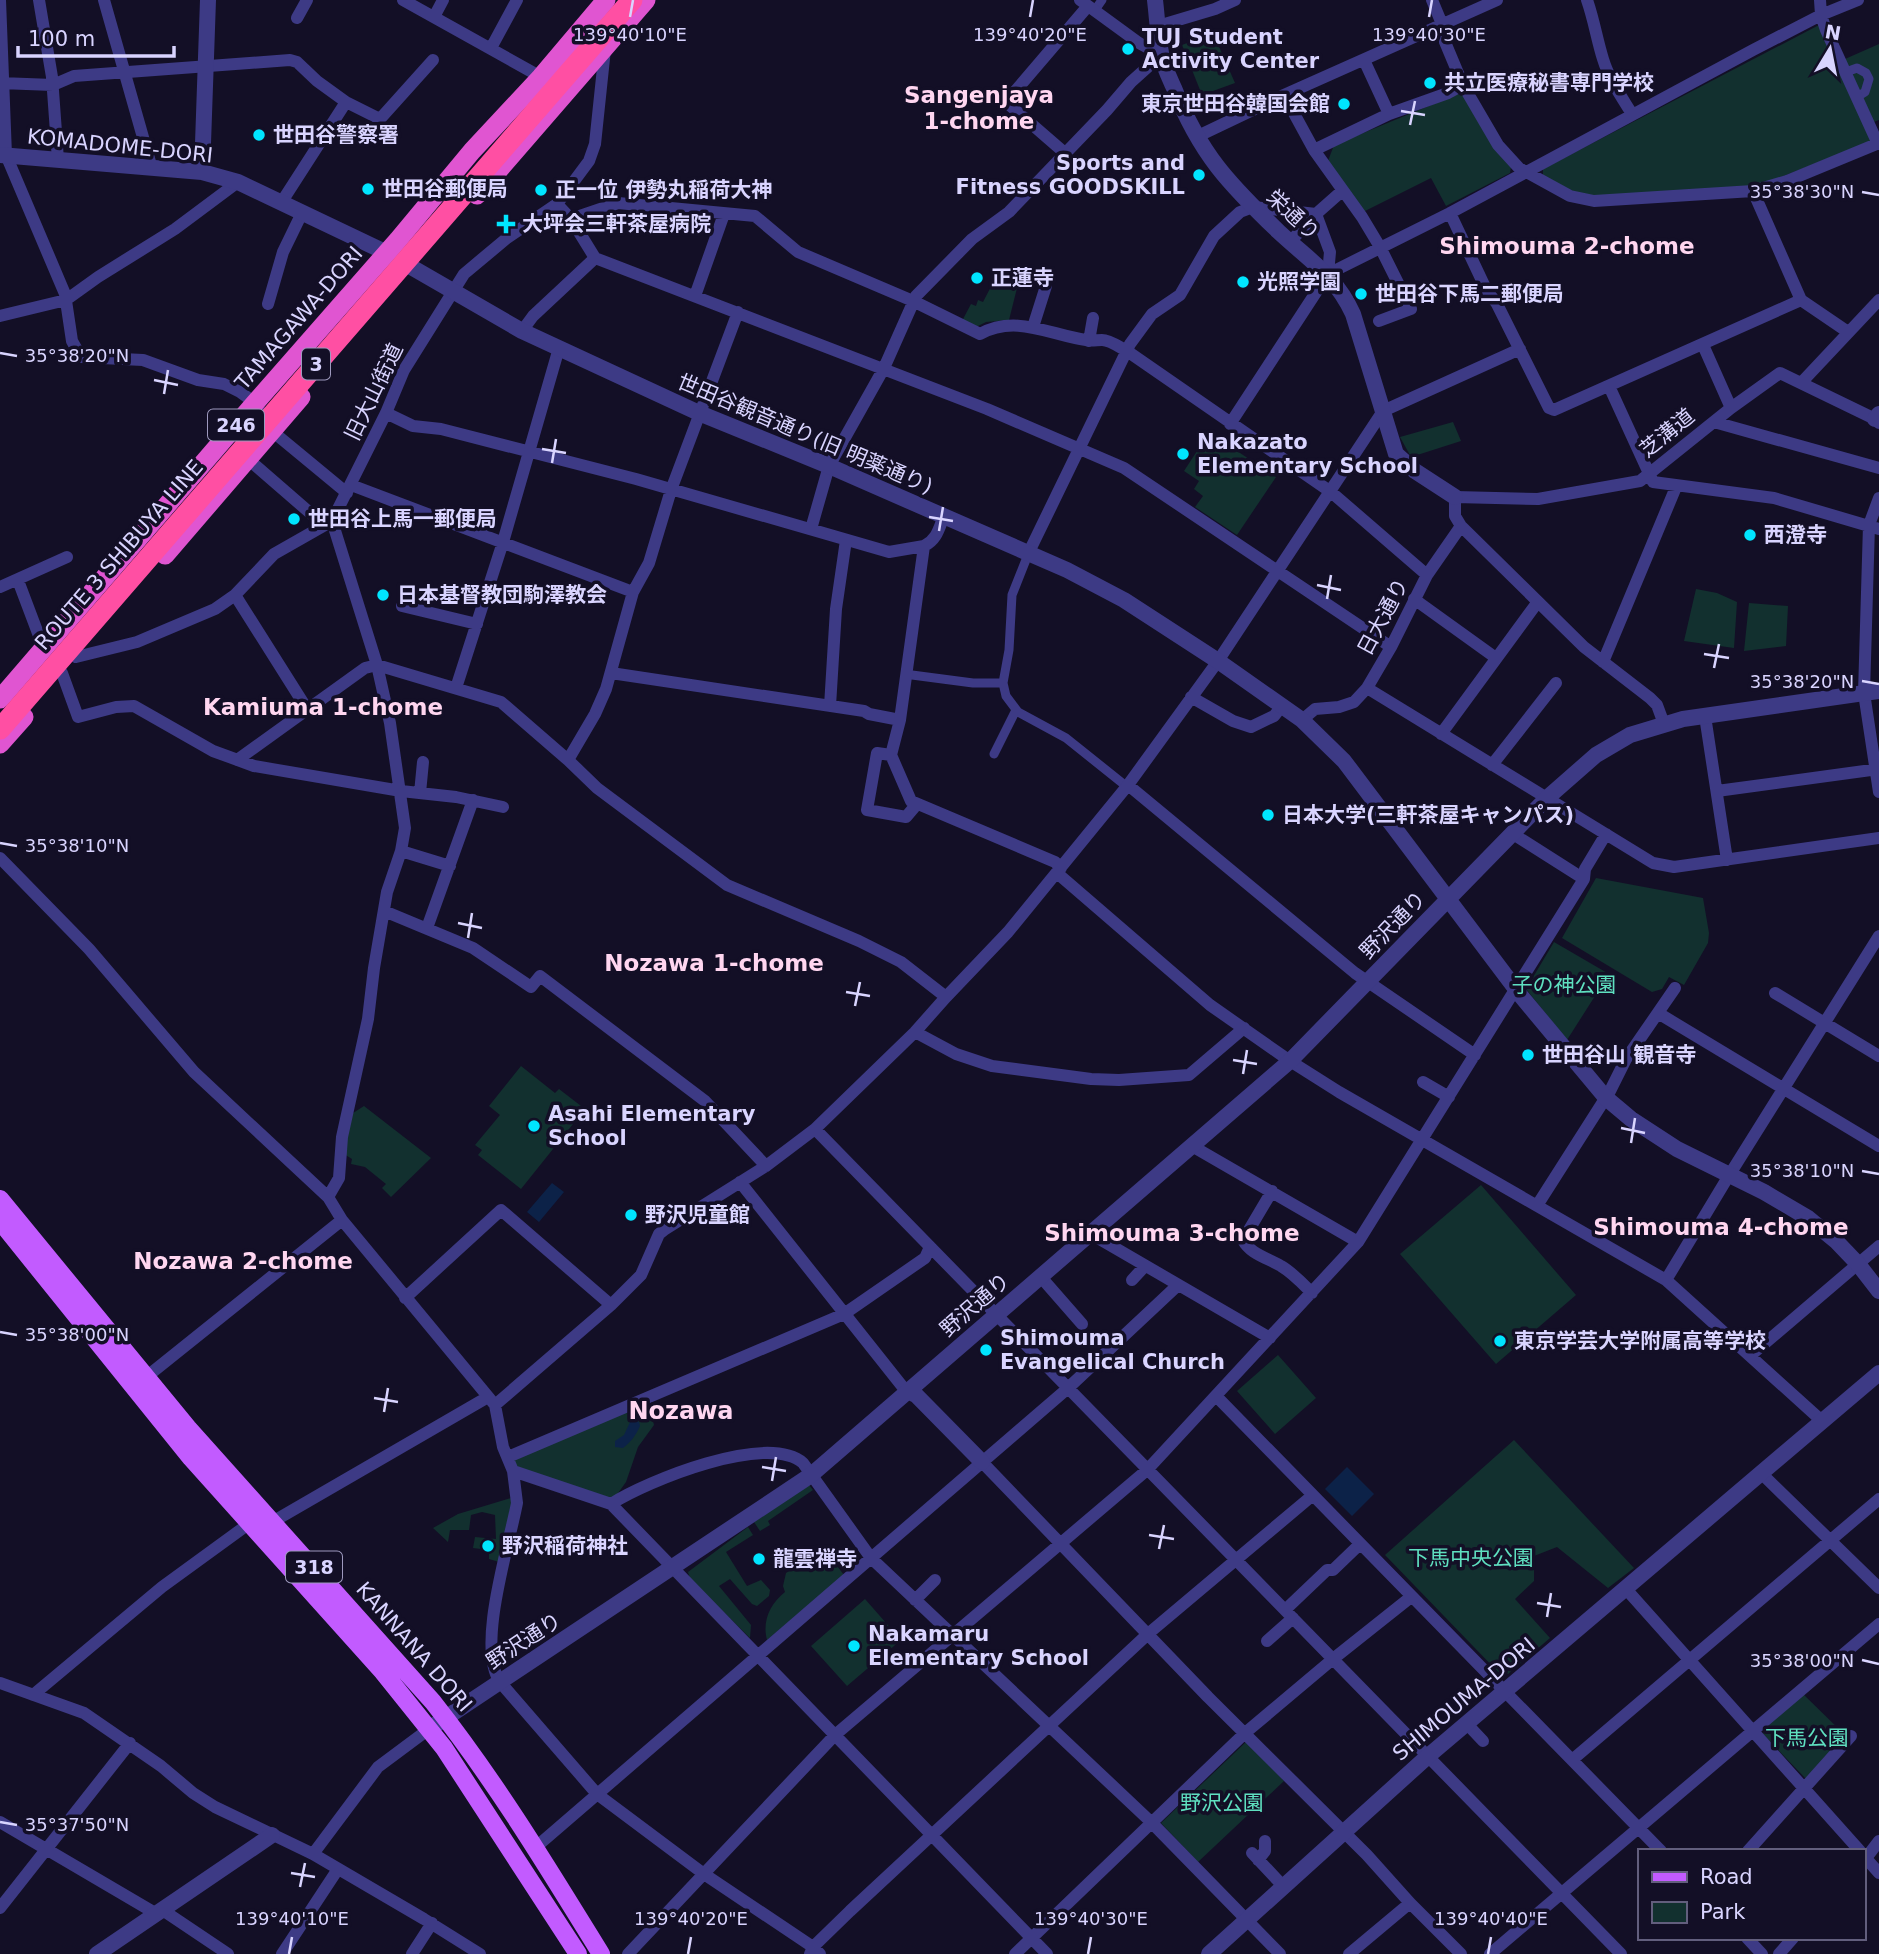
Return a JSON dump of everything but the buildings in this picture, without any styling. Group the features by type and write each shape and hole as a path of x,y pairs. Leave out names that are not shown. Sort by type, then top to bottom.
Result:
{"highway":[{"name":"TAMAGAWA-DORI","path":"0,699 387,253 472,151 541,77 606,0"},
{"name":"ROUTE 3 SHIBUYA LINE","path":"0,708 615,0"},
{"name":"ROUTE 3 SHIBUYA LINE","path":"0,729 632,0"},
{"name":"246","path":"0,744 646,0"}],"main road":[{"name":"KANNANA DORI","path":"0,1199 140,1383 191,1458 383,1672 429,1730 451,1759 578,1954"},
{"name":"KANNANA DORI","path":"0,1221 140,1383 188,1428 274,1521 446,1718 537,1847 601,1954"}],"street":[{"path":"0,0 3,155 66,300 72,341 81,358 143,360 198,380 224,384 255,403 272,431 349,489 503,542 634,592"},
{"path":"39,0 53,85 58,160"},
{"path":"104,0 152,169"},
{"path":"202,172 208,0"},
{"path":"297,18 307,0"},
{"path":"403,0 541,77"},
{"path":"434,17 443,0"},
{"path":"491,48 517,0"},
{"name":"栄通り","path":"1155,0 1161,55 1183,112 1196,137 1212,163 1231,185 1290,242 1328,274 1343,294 1353,314 1396,454 1415,471 1455,497"},
{"path":"1158,26 1215,9 1235,0"},
{"path":"1432,0 1442,24 1445,42 1463,85 1499,145 1515,165 1570,196 1594,201 1753,191 1787,181 1878,144 1821,15 1820,0"},
{"path":"1196,137 1497,0"},
{"path":"1587,0 1603,61 1632,114"},
{"path":"1328,274 1450,213 1821,15 1858,0"},
{"path":"811,529 830,466 884,368 914,298 972,239 1009,212 1066,154 1131,82 1161,55 1139,43 1091,4 1006,102 1066,154"},
{"name":"旧大山街道","path":"328,523 349,489 404,370 464,274 507,238 557,204 580,176 595,144 605,49"},
{"path":"2,83 53,85 74,76 290,60 297,62 346,102 380,119 433,60"},
{"path":"1364,60 1389,114"},
{"path":"1846,72 1857,68 1871,79 1866,92 1857,97"},
{"path":"1314,150 1389,114 1463,85"},
{"path":"1284,95 1314,150 1380,247 1411,309 1379,321"},
{"path":"281,203 346,102"},
{"name":"KOMADOME-DORI","path":"3,155 202,172 238,183 412,267"},
{"path":"0,316 66,300 176,229 238,183"},
{"path":"1290,242 1342,191"},
{"path":"1753,191 1801,300 1848,332"},
{"path":"571,219 618,203 755,216 798,252 914,298 980,334 991,328 1013,325 1033,327 1089,341 1105,339 1127,351 1331,492 1427,575"},
{"path":"557,204 571,219 595,258 884,368 1081,447 1124,468 1391,647"},
{"path":"1316,214 1253,206 1240,212 1214,236 1180,295 1152,314 1127,351 1012,595 1009,650 1003,683 1006,696 1016,710 1066,738 1367,982 1475,1055"},
{"path":"268,304 283,252 302,212"},
{"path":"1450,213 1486,289 1497,304 1549,408 1558,408 1801,300"},
{"path":"695,296 724,214"},
{"path":"1230,424 1328,274 1330,252 1316,214"},
{"path":"522,331 533,316 595,258"},
{"name":"世田谷観音通り(旧 明薬通り)","path":"412,267 522,331 699,413 1030,552 1124,600 1282,706 1302,720 1343,761 1516,989 1605,1098"},
{"path":"1033,327 1046,286"},
{"path":"1801,383 1879,300"},
{"path":"568,760 595,715 611,673 634,592 653,551 671,490 738,312"},
{"path":"1089,341 1093,318"},
{"path":"1703,345 1731,408"},
{"path":"456,688 503,542 527,451 559,348"},
{"path":"274,1521 491,1401 611,1305 641,1275 659,1234 766,1166 814,1129 915,1032 1008,932 1127,785 1217,661 1383,411 1520,349"},
{"name":"芝溝道","path":"1455,497 1538,499 1640,481 1731,408 1780,373 1878,419"},
{"path":"1609,386 1653,482 1774,498 1874,527"},
{"path":"386,413 413,426 441,429 527,451 889,552 931,543 944,516"},
{"path":"1714,422 1879,468"},
{"path":"248,459 328,523 377,665 401,791 405,828 401,850 387,891 362,1050 342,1137 338,1178 328,1197"},
{"path":"1603,662 1676,486"},
{"path":"1455,497 1455,516 1461,526 1584,647 1650,698 1657,705 1664,724"},
{"path":"1879,498 1874,527 1871,692 1879,792"},
{"path":"76,657 137,642 200,616 235,595 274,554 328,523"},
{"name":"日大通り","path":"1302,720 1315,709 1339,707 1354,702 1367,688 1427,575 1461,526"},
{"path":"830,706 836,609 846,540"},
{"path":"924,546 900,720 891,755 911,801 962,821 1059,870 1183,983 1290,1061 1667,1280 1822,1421"},
{"path":"0,587 67,556"},
{"path":"21,578 19,583 39,636"},
{"path":"235,595 307,709"},
{"path":"1414,599 1496,658"},
{"path":"1441,734 1537,603"},
{"path":"401,606 477,624"},
{"path":"237,760 365,668 377,665 501,702 597,788 727,885 901,962 946,997"},
{"path":"62,673 78,717 116,707 134,706 213,751 237,760 278,770 503,807"},
{"path":"611,673 864,711 900,720"},
{"path":"912,675 973,683 1003,683"},
{"path":"1492,765 1556,683"},
{"path":"1367,688 1653,863 1674,867 1879,838"},
{"name":"野沢通り","path":"313,1854 378,1767 446,1718 811,1475 1290,1061 1547,798 1596,755 1615,742 1664,724 1871,692"},
{"path":"1191,696 1233,721 1251,727 1275,716 1282,706"},
{"path":"994,754 1016,710"},
{"path":"1705,716 1727,860"},
{"path":"891,755 877,753 867,810 905,817 916,804"},
{"path":"420,793 423,762"},
{"path":"1717,791 1877,769"},
{"path":"427,928 473,800"},
{"path":"1513,834 1584,879"},
{"path":"628,1954 835,1735 1147,1469 1217,1397 1358,1242 1584,879 1585,869 1606,834"},
{"path":"401,850 450,866"},
{"path":"0,858 89,948 194,1072 328,1197 342,1220 491,1401 503,1447 513,1471 517,1503 492,1615 489,1644 493,1671 500,1682 597,1794 815,1952 932,1836 1149,1633 1313,1494"},
{"path":"384,911 474,948 531,987 540,976 705,1101 766,1166"},
{"path":"1667,1280 1879,936"},
{"path":"1538,1204 1605,1098 1626,1059 1675,988"},
{"path":"1774,993 1879,1056"},
{"path":"1658,1013 1879,1146"},
{"path":"915,1032 956,1054 992,1066 1119,1080 1189,1075 1244,1028"},
{"path":"1423,1082 1449,1097"},
{"path":"1605,1098 1660,1139 1764,1192 1808,1219 1836,1241 1879,1291"},
{"path":"814,1129 1620,1954"},
{"path":"1192,1146 1358,1242"},
{"path":"740,1182 899,1383 916,1395 982,1462 1461,1954"},
{"path":"1272,1191 1243,1240 1247,1247 1297,1277 1312,1293"},
{"path":"405,1298 501,1210 611,1305"},
{"path":"140,1383 342,1220"},
{"path":"1091,1234 1270,1338"},
{"path":"1751,1355 1879,1246"},
{"path":"508,1457 844,1314 925,1258 930,1247"},
{"path":"1132,1280 1145,1266"},
{"path":"1040,1276 1082,1324"},
{"path":"537,1847 1067,1389 1178,1285"},
{"name":"SHIMOUMA-DORI","path":"1209,1954 1427,1757 1879,1373"},
{"path":"1217,1397 1659,1849"},
{"path":"611,1504 667,1477 720,1459 755,1454 794,1455 803,1463 871,1558 1151,1822 1280,1954"},
{"path":"513,1471 611,1504 1047,1954"},
{"path":"1761,1473 1879,1588"},
{"path":"1572,1760 1879,1499"},
{"path":"33,1695 162,1587 250,1523"},
{"path":"1267,1641 1327,1570 1333,1570 1360,1544"},
{"path":"915,1600 935,1580"},
{"path":"1626,1589 1856,1849"},
{"path":"1015,1954 1245,1733 1412,1597"},
{"path":"1490,1954 1879,1624"},
{"path":"3,1689 33,1695 84,1713 130,1743 215,1807 313,1854 480,1954"},
{"path":"1467,1724 1483,1741"},
{"path":"1750,1849 1852,1736"},
{"path":"0,1908 130,1743"},
{"path":"0,1822 158,1911 228,1954"},
{"path":"97,1954 272,1835"},
{"path":"1265,1841 1265,1851 1255,1857 1284,1887"},
{"path":"1865,1855 1879,1841"},
{"path":"1865,1859 1879,1873"},
{"path":"282,1954 338,1869"},
{"path":"1349,1954 1410,1903"},
{"path":"412,1954 432,1923"},
{"path":"1748,1940 1762,1954"},
{"path":"1779,1954 1792,1940"}],"green space":[{"path":"1819,25 1872,141 1753,188 1588,196 1543,176 1543,169"},
{"path":"1213,33 1235,83 1202,95 1182,45"},
{"path":"1879,44 1879,120 1871,123 1845,59"},
{"path":"1458,94 1463,95 1511,167 1510,173 1446,206 1431,178 1363,212 1328,161 1334,145"},
{"path":"997,275 1019,280 1009,320 986,322 976,327 962,321 971,304 976,306 978,300 983,302"},
{"path":"1453,422 1461,441 1411,457 1400,437"},
{"path":"1219,439 1276,477 1237,535 1195,507 1203,496 1194,489 1199,481 1184,471 1199,448"},
{"path":"1696,589 1717,593 1737,602 1734,648 1684,641"},
{"path":"1749,603 1788,606 1786,646 1744,651"},
{"path":"1596,878 1703,898 1708,943 1684,985 1669,977 1662,989 1652,992 1562,938"},
{"name":"子の神公園","path":"1554,942 1609,974 1567,1040 1526,989"},
{"path":"521,1066 555,1093 559,1089 585,1109 521,1189 478,1155 482,1150 475,1145 500,1115 489,1106"},
{"path":"364,1106 431,1158 391,1197 382,1188 386,1184 365,1167 351,1164 352,1159 344,1154 350,1115"},
{"path":"1481,1185 1576,1295 1496,1364 1400,1254"},
{"path":"1278,1355 1316,1398 1275,1434 1237,1391"},
{"path":"648,1400 654,1425 638,1447 626,1482 611,1503 517,1470 511,1458"},
{"name":"下馬中央公園","path":"1514,1440 1634,1568 1608,1588 1557,1547 1534,1556 1534,1581 1515,1599 1550,1638 1508,1674 1500,1674 1385,1555"},
{"path":"809,1485 813,1490 768,1521 770,1525 760,1531 754,1522"},
{"path":"511,1498 513,1500 499,1562 489,1559 489,1550 473,1548 475,1537 496,1539 495,1515 482,1512 471,1515 469,1530 450,1530 448,1542 433,1528 458,1514"},
{"path":"748,1527 753,1535 726,1552 747,1586 761,1580 770,1590 769,1596 757,1606 752,1604 730,1579 719,1586 751,1625 750,1638 690,1579 688,1572"},
{"path":"824,1549 844,1575 767,1640 767,1620 771,1607 785,1592 783,1586 786,1573"},
{"path":"865,1599 901,1640 847,1686 811,1646"},
{"name":"下馬公園","path":"1802,1693 1847,1737 1808,1781 1763,1734 1764,1729"},
{"name":"野沢公園","path":"1247,1741 1284,1781 1198,1862 1161,1823"}],"water":[{"path":"552,1183 564,1192 539,1222 527,1212"},
{"path":"632,1418 639,1422 637,1432 623,1448 615,1447 615,1441 624,1435"},
{"path":"1347,1467 1374,1494 1352,1516 1325,1489"}],"place":[{"name":"TUJ Student Activity Center","path":"1128,49"},
{"name":"共立医療秘書専門学校","path":"1430,83"},
{"name":"東京世田谷韓国会館","path":"1344,104"},
{"name":"世田谷警察署","path":"259,135"},
{"name":"Sports and Fitness GOODSKILL","path":"1199,175"},
{"name":"世田谷郵便局","path":"368,189"},
{"name":"正一位 伊勢丸稲荷大神","path":"541,190"},
{"name":"大坪会三軒茶屋病院","path":"506,224"},
{"name":"正蓮寺","path":"977,278"},
{"name":"光照学園","path":"1243,282"},
{"name":"世田谷下馬二郵便局","path":"1361,294"},
{"name":"Nakazato Elementary School","path":"1183,454"},
{"name":"世田谷上馬一郵便局","path":"294,519"},
{"name":"西澄寺","path":"1750,535"},
{"name":"日本基督教団駒澤教会","path":"383,595"},
{"name":"日本大学(三軒茶屋キャンパス)","path":"1268,815"},
{"name":"世田谷山 観音寺","path":"1528,1055"},
{"name":"Asahi Elementary School","path":"534,1126"},
{"name":"野沢児童館","path":"631,1215"},
{"name":"東京学芸大学附属高等学校","path":"1500,1341"},
{"name":"Shimouma Evangelical Church","path":"986,1350"},
{"name":"野沢稲荷神社","path":"488,1546"},
{"name":"龍雲禅寺","path":"759,1559"},
{"name":"Nakamaru Elementary School","path":"854,1646"}],"district":[{"name":"Sangenjaya 1-chome","path":"979,108"},
{"name":"Shimouma 2-chome","path":"1567,246"},
{"name":"Kamiuma 1-chome","path":"323,707"},
{"name":"Nozawa 1-chome","path":"714,963"},
{"name":"Shimouma 4-chome","path":"1721,1227"},
{"name":"Shimouma 3-chome","path":"1172,1233"},
{"name":"Nozawa 2-chome","path":"243,1261"},
{"name":"Nozawa","path":"681,1411"}]}
